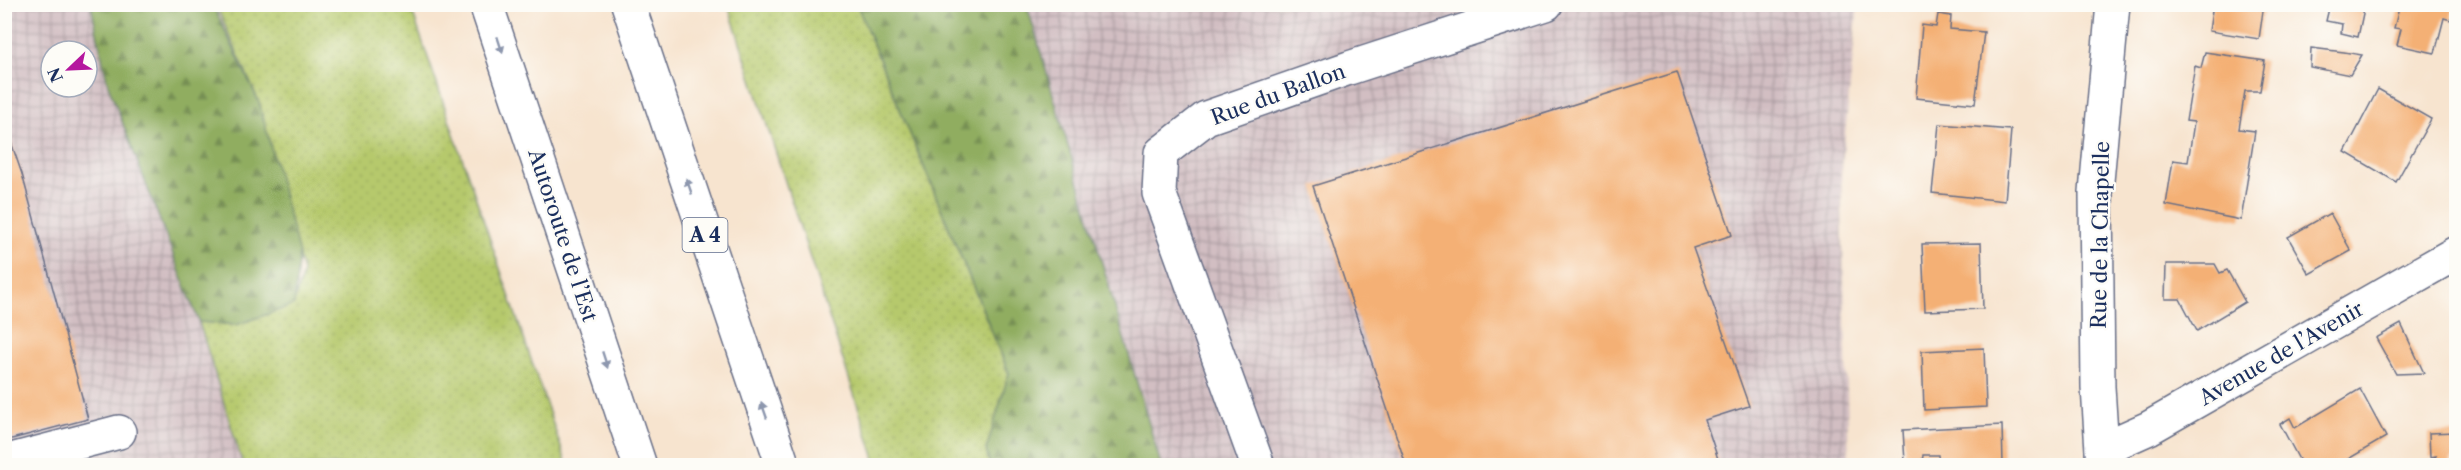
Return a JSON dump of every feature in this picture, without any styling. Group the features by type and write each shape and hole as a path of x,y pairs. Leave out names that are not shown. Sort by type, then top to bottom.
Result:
{"main road":[{"name":"Autoroute de l’Est","path":"486,4 640,465"},
{"name":"A 4","path":"628,4 783,465"},
{"name":"Rue du Ballon","path":"1258,465 1159,193 1161,153 1206,118 1349,68 1546,4"},
{"name":"Rue de la Chapelle","path":"2102,457 2098,387 2097,192 2113,4"},
{"name":"Avenue de l’Avenir","path":"2102,457 2457,253"},
{"path":"4,462 119,432"}],"shaded area":[{"path":"4,5 91,5 98,39 39,39 39,99 99,99 99,43 108,85 199,322 243,465 5,465"},
{"path":"1027,5 1858,5 1841,174 1849,465 1161,465"}],"green space":[{"path":"91,5 213,5 259,102 299,254 294,305 236,325 199,322 108,85"},
{"path":"216,5 410,5 567,465 243,465 199,322 236,325 293,305 303,273 259,102"},
{"path":"728,5 857,5 1009,374 986,450 990,465 877,465"},
{"path":"857,5 1027,5 1161,465 990,465 986,450 1009,373"}],"building":[{"path":"2213,4 2264,4 2259,39 2209,31"},
{"path":"2330,4 2365,4 2358,37 2341,33 2342,24 2326,21"},
{"path":"2400,4 2454,4 2451,20 2444,18 2435,53 2397,45 2401,29 2394,28"},
{"path":"1938,14 1951,16 1950,29 1984,32 1975,104 1916,98 1922,25 1936,27"},
{"path":"2311,48 2362,55 2350,75 2310,67"},
{"path":"2205,52 2265,61 2260,91 2245,91 2239,129 2255,131 2241,220 2166,205 2173,160 2188,162 2194,122 2186,121 2195,66 2201,68"},
{"path":"1677,72 1732,235 1693,248 1749,406 1705,420 1720,465 1406,465 1313,186"},
{"path":"2378,89 2431,119 2396,182 2345,152"},
{"path":"4,122 22,174 88,419 4,441"},
{"path":"1939,124 2011,130 2005,201 1932,193"},
{"path":"2330,213 2351,251 2309,274 2288,237"},
{"path":"1981,243 1983,309 1925,311 1922,244"},
{"path":"2166,264 2215,264 2220,273 2227,270 2245,302 2197,331 2180,299 2165,299"},
{"path":"2401,324 2424,373 2396,374 2376,338"},
{"path":"1984,348 1986,407 1924,410 1922,351"},
{"path":"2360,389 2386,437 2338,465 2302,465 2280,424 2290,418 2295,428"},
{"path":"2002,425 2003,465 1939,465 1938,455 1923,455 1922,463 1905,462 1903,430"},
{"path":"2456,432 2456,456 2449,465 2431,465 2436,456 2430,457 2429,433"}]}
